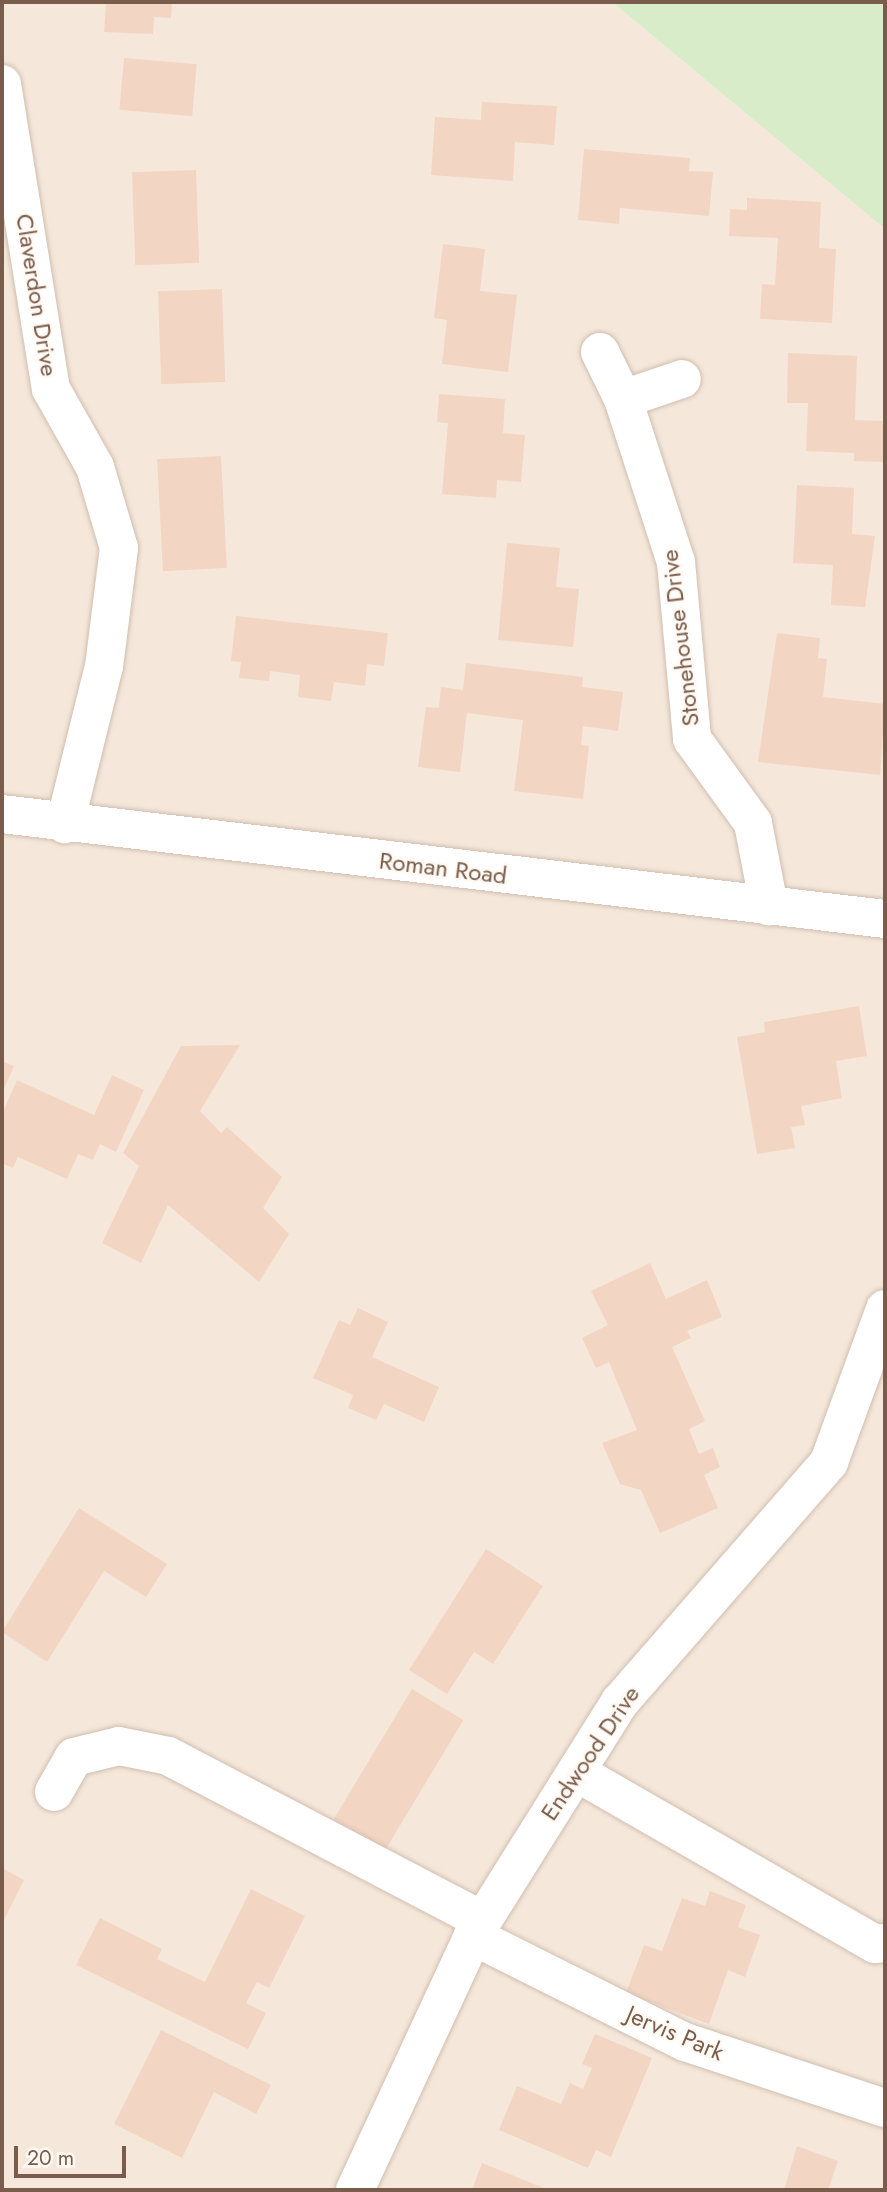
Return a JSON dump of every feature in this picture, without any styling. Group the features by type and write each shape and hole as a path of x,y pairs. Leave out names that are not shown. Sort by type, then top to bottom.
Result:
{"street":[{"name":"Claverdon Drive","path":"2,84 51,389 95,467 119,548 104,666 65,824"},
{"name":"Stonehouse Drive","path":"600,352 623,399 676,562 692,739 753,822 769,905"},
{"path":"623,399 682,379"},
{"name":"Roman Road","path":"2,814 65,824 885,919"},
{"name":"Endwood Drive","path":"355,2190 477,1928 620,1702 829,1462 885,1309"},
{"name":"Jervis Park","path":"54,1792 74,1757 119,1746 168,1756 685,2042 885,2108"},
{"path":"576,1772 875,1944 885,1943"}],"shaded area":[{"path":"2,2 612,2 885,229 885,2190 2,2190"}],"green space":[{"path":"612,2 885,2 885,229"}],"building":[{"path":"106,2 172,2 171,18 154,17 153,34 104,32"},
{"path":"124,58 197,64 192,116 119,110"},
{"path":"482,102 557,106 554,145 515,142 513,181 431,175 435,117 481,120"},
{"path":"584,149 690,158 689,171 713,172 709,216 620,208 619,224 578,220"},
{"path":"196,170 199,263 135,265 132,172"},
{"path":"747,198 821,202 819,248 836,249 832,323 760,319 762,284 775,285 778,238 729,236 730,209 747,210"},
{"path":"443,244 485,249 480,291 517,295 508,372 442,364 447,320 434,318"},
{"path":"222,289 225,382 161,384 158,291"},
{"path":"788,353 857,356 855,420 885,421 885,462 854,461 854,453 806,451 808,403 787,403"},
{"path":"439,394 505,399 503,433 525,435 521,482 497,480 496,498 442,494 448,423 437,422"},
{"path":"221,456 227,568 163,571 157,459"},
{"path":"797,485 854,488 852,534 875,536 865,607 831,605 833,565 793,563"},
{"path":"507,543 560,548 556,587 579,589 573,647 498,640"},
{"path":"236,616 388,633 384,666 367,664 365,686 334,682 331,701 298,697 300,675 270,671 269,681 239,678 241,662 231,661"},
{"path":"777,633 820,638 818,658 827,659 823,697 885,704 880,775 758,762"},
{"path":"466,663 583,677 582,687 623,692 618,731 583,726 581,745 589,746 583,799 514,791 523,720 467,713 460,772 418,767 426,707 439,708 441,687 463,690"},
{"path":"859,1006 867,1056 836,1061 842,1098 801,1106 805,1125 791,1127 795,1148 757,1154 737,1037 765,1032 764,1022"},
{"path":"240,1045 200,1111 221,1133 227,1127 282,1177 263,1208 289,1234 259,1282 168,1205 141,1263 102,1243 139,1166 123,1153 181,1046"},
{"path":"2,1061 14,1066 2,1093"},
{"path":"112,1075 144,1090 116,1152 100,1144 93,1160 78,1154 67,1179 18,1157 13,1168 2,1163 2,1114 17,1080 94,1115"},
{"path":"650,1263 666,1299 707,1280 722,1317 687,1331 691,1338 672,1347 705,1421 689,1429 699,1454 713,1448 720,1467 704,1475 718,1508 660,1533 641,1490 620,1484 602,1443 637,1430 609,1362 596,1368 582,1338 608,1325 591,1291"},
{"path":"358,1308 388,1322 372,1357 439,1387 424,1422 384,1404 376,1420 348,1408 353,1395 313,1378 339,1320 350,1325"},
{"path":"79,1508 167,1564 146,1597 104,1571 47,1662 2,1632"},
{"path":"486,1549 543,1586 493,1664 474,1652 447,1694 409,1670"},
{"path":"412,1689 463,1720 385,1850 334,1819"},
{"path":"2,1868 24,1880 4,1920 2,1919"},
{"path":"251,1889 305,1916 269,1988 257,1982 246,2003 266,2013 248,2049 76,1965 100,1918 162,1949 157,1959 205,1982"},
{"path":"710,1891 746,1905 738,1927 760,1935 745,1977 728,1970 709,2024 626,1993 644,1945 662,1951 682,1898 705,1906"},
{"path":"161,2030 271,2085 256,2114 214,2092 182,2158 114,2124"},
{"path":"595,2034 652,2058 611,2157 596,2150 588,2168 499,2130 517,2086 561,2104 570,2083 583,2089 592,2068 582,2064"},
{"path":"797,2146 838,2161 828,2190 784,2190"},
{"path":"482,2163 549,2190 472,2190"}]}
